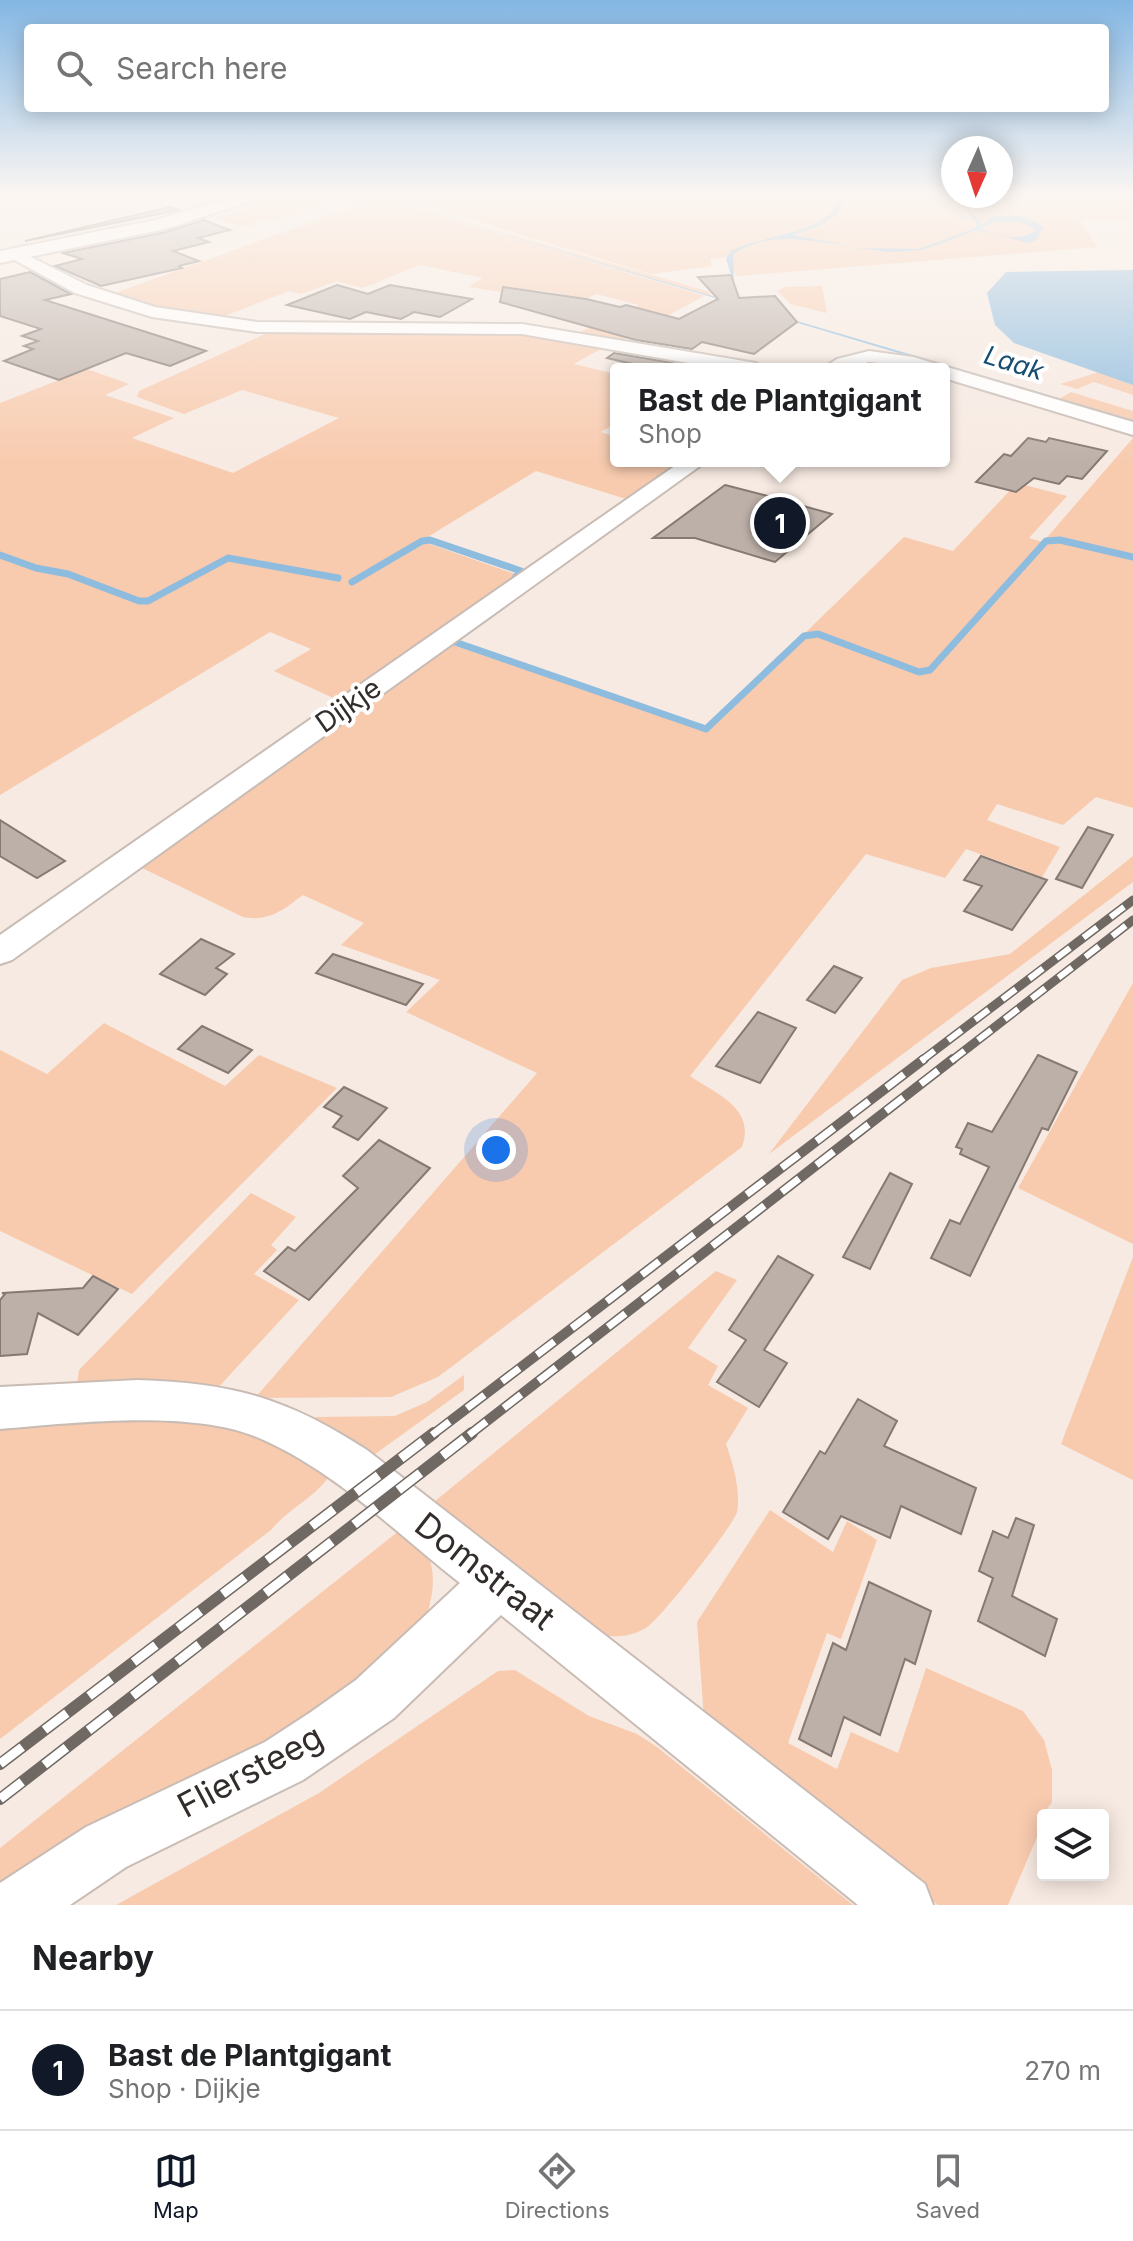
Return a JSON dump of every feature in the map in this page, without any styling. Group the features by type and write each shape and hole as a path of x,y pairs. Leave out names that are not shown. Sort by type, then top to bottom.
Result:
{"street":[{"path":"72,285 152,312 257,327 522,329 721,363"},
{"path":"841,363 850,358 869,355 906,363"},
{"path":"950,374 1133,429"},
{"name":"Dijkje","path":"0,952 687,467"},
{"name":"Domstraat","path":"0,1408 113,1402 199,1405 270,1420 325,1450 371,1481 904,1905"},
{"name":"Fliersteeg","path":"19,1905 106,1847 284,1761 330,1731 375,1699 499,1582"}],"shaded area":[{"path":"138,285 326,285 301,294 289,291 217,319 159,311 107,296"},
{"path":"667,285 704,296 619,342 578,333 639,305 596,294 569,308 555,306 567,295 536,290 528,296 468,287"},
{"path":"672,285 685,285 710,292 712,297"},
{"path":"822,286 827,313 791,304 777,291 785,287"},
{"path":"502,329 608,345 574,364 610,373 610,427 601,432 610,435 610,467 671,467 626,499 536,471 421,541 518,575 340,701 274,671 311,649 270,632 0,795 0,403 87,369 129,384 105,395 174,418 132,438 233,473 339,418 242,390 184,414 137,397 139,391 274,330"},
{"path":"1099,372 1133,385 1133,395 1094,382 1077,389 1060,384"},
{"path":"1071,392 1133,411 1133,420 1059,399"},
{"path":"1133,438 1133,808 1096,797 1063,825 997,804 987,820 1060,847 1035,889 1008,888 1021,869 966,849 945,878 866,854 690,1076 722,1096 739,1112 745,1133 742,1147 438,1377 391,1397 255,1398 537,1073 406,1012 440,980 341,945 364,923 303,895 268,916 243,917 140,867 450,644 705,730 904,537 953,551 1017,483 1067,496 1029,538 1043,542"},
{"path":"1133,856 1133,882 769,1154 902,980 931,968 1010,954"},
{"path":"1133,983 1133,1244 1018,1188"},
{"path":"104,1023 225,1086 259,1055 337,1088 132,1294 0,1231 0,1050 47,1074"},
{"path":"251,1193 296,1217 271,1245 277,1250 254,1274 299,1300 214,1392 77,1384 79,1370"},
{"path":"1133,1257 1133,1480 1061,1444"},
{"path":"716,1271 737,1280 688,1348 718,1366 708,1385 748,1408 726,1444 737,1487 737,1512 723,1535 654,1622 633,1634 606,1636 592,1633 429,1506"},
{"path":"464,1375 464,1390 371,1457 314,1421 316,1417 395,1416 427,1402"},
{"path":"78,1418 178,1420 228,1427 276,1443 330,1475 271,1530 0,1739 0,1423"},
{"path":"770,1510 833,1552 847,1521 877,1540 841,1639 827,1633 788,1743 837,1769 851,1732 898,1753 926,1668 1023,1711 1044,1740 1052,1770 1052,1802 1047,1809 1037,1809 1037,1837 1008,1905 938,1905 704,1719 697,1622"},
{"path":"400,1530 420,1545 432,1567 432,1595 424,1621 331,1707 0,1897 0,1848"},
{"path":"515,1670 589,1716 637,1734 657,1747 853,1905 116,1905 319,1793 498,1671"}],"water":[{"path":"671,285 940,363 932,363"},
{"path":"994,285 1133,285 1133,385 1014,343 995,325 987,293"},
{"path":"950,366 1133,420 1133,423 950,368"}],"building":[{"path":"0,285 54,285 71,294 45,300 206,351 170,366 126,353 59,380 4,361 33,349 24,346 38,341 22,336 41,329 0,316"},
{"path":"337,285 368,294 390,285 472,299 440,317 414,312 401,319 366,312 350,319 287,305"},
{"path":"705,285 734,285 739,298 775,296 797,322 754,354 702,342 692,349 636,340 500,302 503,287 620,307 626,305 679,319 718,299"},
{"path":"614,353 673,363 628,363 607,358"},
{"path":"1028,438 1046,442 1049,438 1107,451 1082,479 1067,476 1059,484 1034,478 1016,492 976,482 1004,454 1011,456"},
{"path":"725,485 832,514 775,562 695,538 653,538"},
{"path":"0,820 65,861 37,878 0,856"},
{"path":"1088,827 1113,835 1082,888 1056,879"},
{"path":"981,856 1047,880 1012,930 964,911 982,886 964,880"},
{"path":"201,939 234,954 216,968 227,974 205,995 160,974"},
{"path":"333,954 423,984 406,1005 316,973"},
{"path":"834,966 862,978 835,1013 807,1000"},
{"path":"758,1012 796,1028 760,1083 716,1066"},
{"path":"202,1026 252,1050 228,1073 178,1049"},
{"path":"1038,1055 1077,1072 1048,1130 1042,1128 970,1276 931,1258 950,1220 960,1224 989,1167 960,1154 962,1149 956,1147 968,1123 992,1132"},
{"path":"344,1087 387,1108 358,1140 333,1127 342,1116 324,1107"},
{"path":"379,1140 430,1168 309,1300 264,1271 288,1247 295,1251 358,1188 343,1176"},
{"path":"890,1173 912,1184 870,1269 843,1257"},
{"path":"778,1256 813,1275 764,1350 787,1363 759,1407 717,1382 746,1340 729,1330"},
{"path":"93,1276 118,1289 78,1335 38,1313 27,1354 0,1356 0,1300 5,1294 2,1293 83,1288"},
{"path":"858,1399 897,1421 884,1446 976,1488 961,1534 901,1506 890,1538 841,1516 828,1539 783,1512 820,1451 825,1454"},
{"path":"1016,1518 1034,1525 1012,1596 1057,1619 1045,1656 978,1621 993,1578 979,1571 993,1531 1008,1538"},
{"path":"869,1582 931,1611 915,1664 905,1659 880,1735 844,1717 831,1756 799,1739 833,1643 846,1650"}],"waterway":[{"path":"352,582 422,541 430,540 521,571 515,578"},
{"path":"452,641 706,729 804,636 818,634 919,672 930,670 1046,541 1060,540 1133,557"},
{"path":"0,555 36,568 68,574 139,601 148,601 228,558 338,578"}],"railway":[{"path":"921,1061 1133,900"},
{"path":"951,1061 1133,920"},
{"path":"432,1435 924,1059"},
{"path":"469,1435 953,1059"},
{"path":"0,1764 434,1433"},
{"path":"0,1799 472,1433"}],"place":[{"name":"Bast de Plantgigant","path":"780,523"}],"water label":[{"name":"Laak","path":"1014,363"}]}
